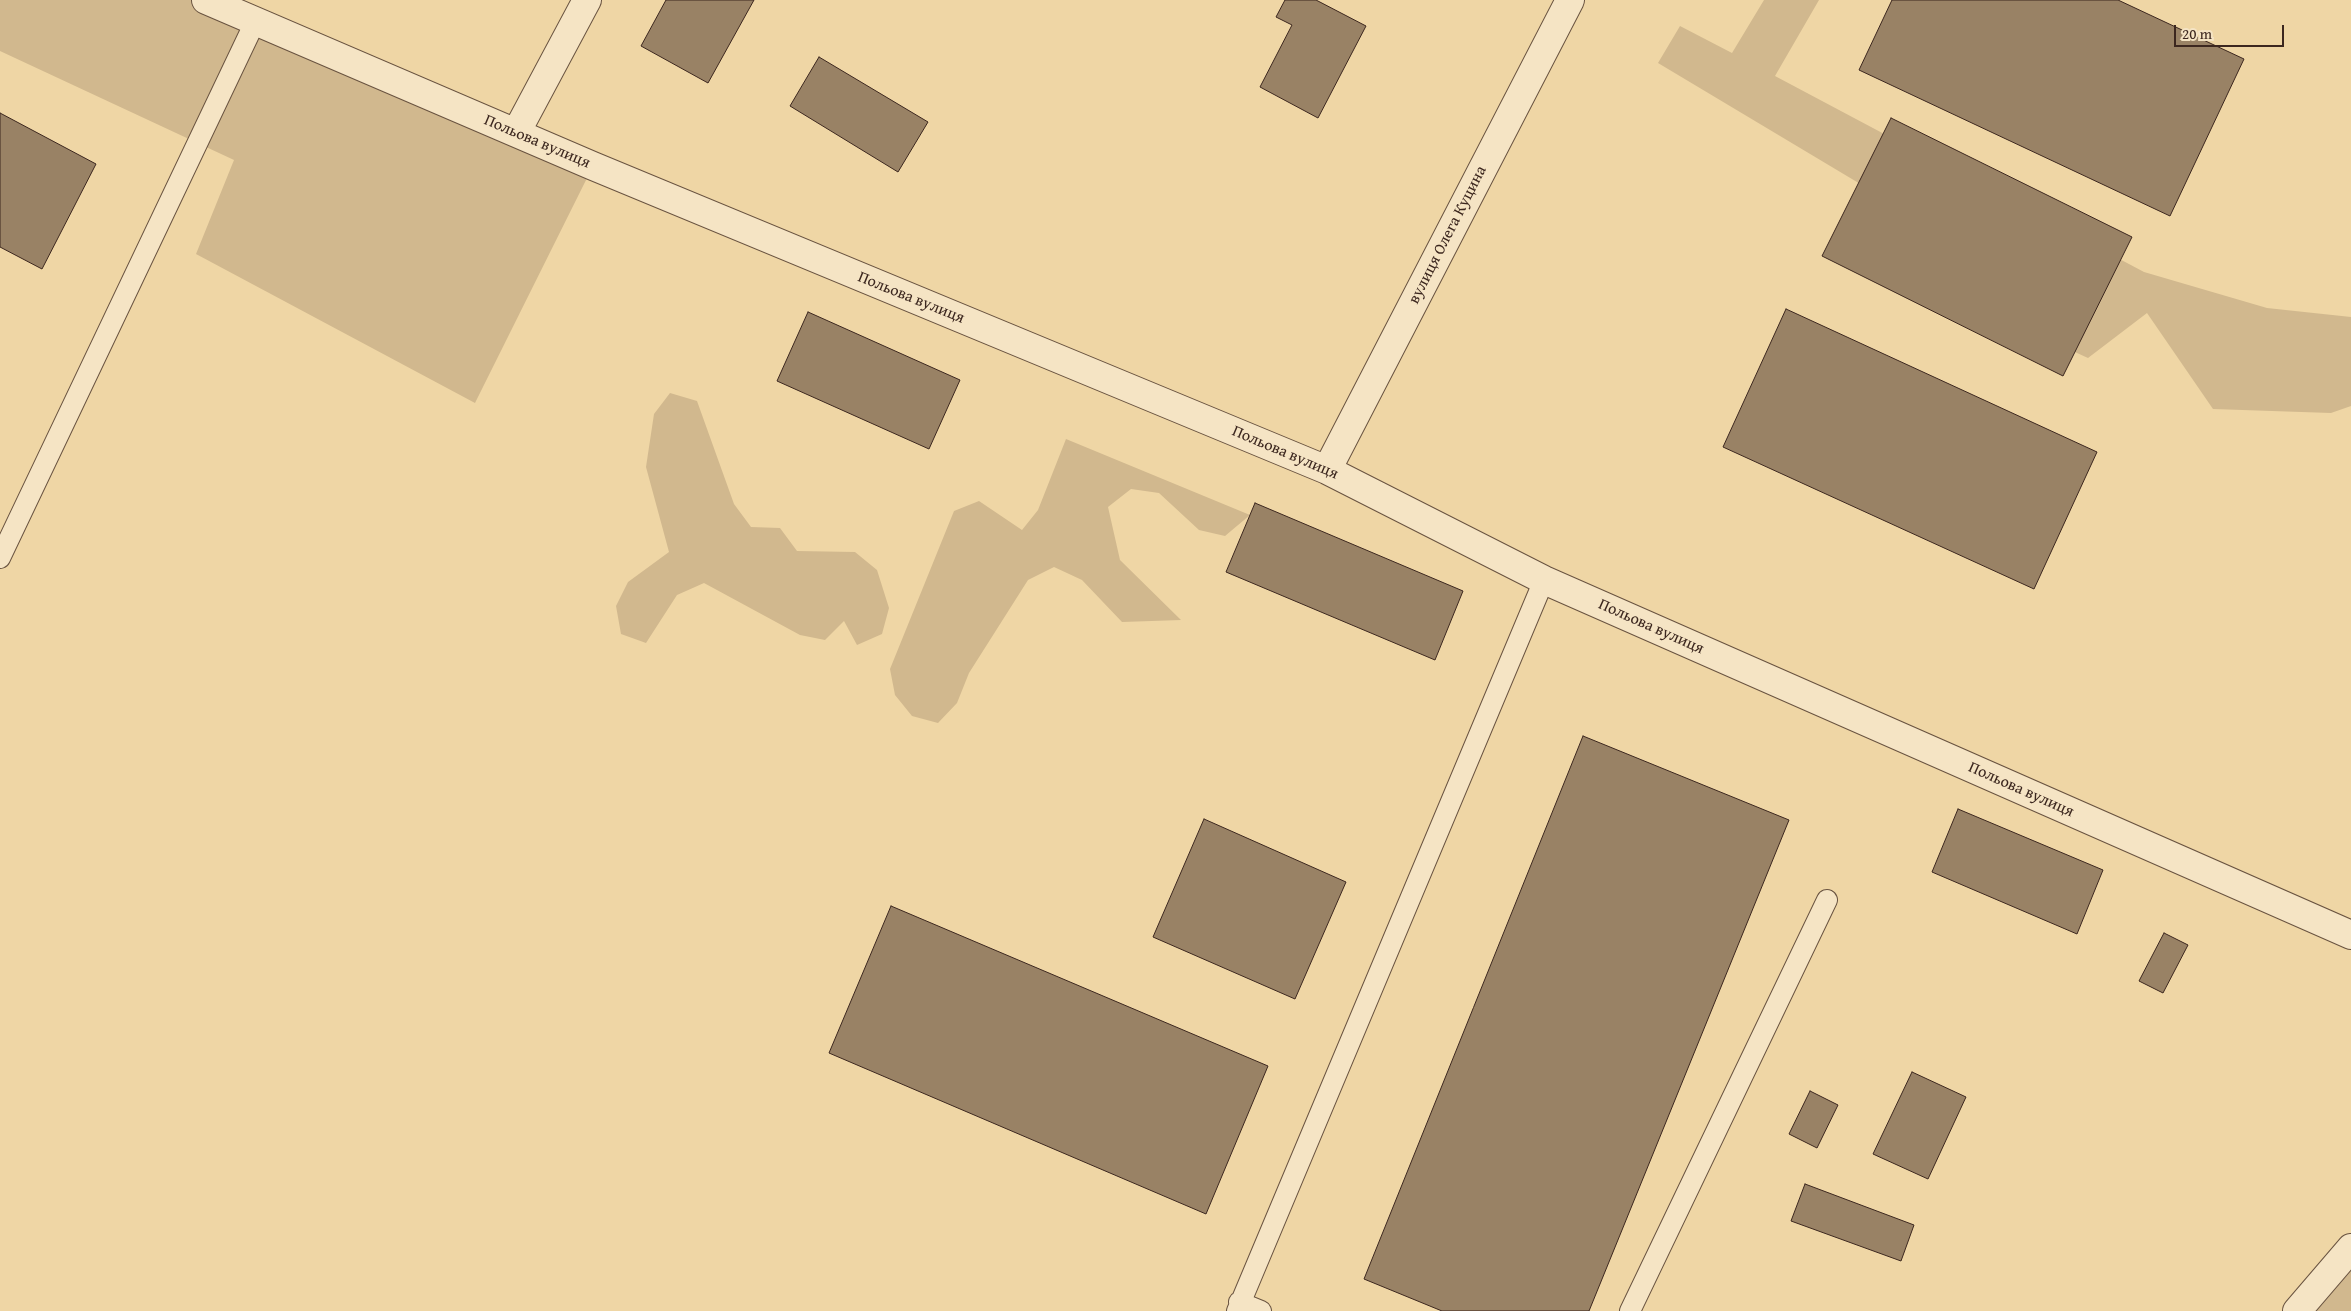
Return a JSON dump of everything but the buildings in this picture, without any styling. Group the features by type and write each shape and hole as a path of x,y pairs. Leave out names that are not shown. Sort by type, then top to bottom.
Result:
{"street":[{"name":"Польова вулиця","path":"206,0 516,133 1327,470 1544,580 2351,935"},
{"path":"516,133 587,0"},
{"name":"вулиця Олега Куцина","path":"1327,470 1570,0"},
{"path":"2297,1311 2351,1248"}],"lane":[{"path":"0,558 254,22"},
{"path":"1261,1311 1238,1307 1544,580"},
{"path":"1630,1311 1827,900"}],"shaded area":[{"path":"0,0 206,0 593,166 475,403 196,254 234,160 0,51"},
{"path":"1764,0 1819,0 1775,76 2144,272 2267,308 2351,317 2351,406 2331,413 2213,409 2147,313 2088,358 1952,296 1872,191 1658,63 1680,26 1732,53"},
{"path":"670,393 697,401 734,504 751,527 780,528 797,551 855,552 877,570 889,608 882,634 857,645 844,621 825,640 800,635 704,583 677,595 646,643 621,634 616,606 628,582 669,552 646,467 654,414"},
{"path":"1066,439 1250,515 1225,536 1199,530 1159,493 1131,489 1108,507 1120,560 1181,620 1122,622 1082,580 1054,567 1028,580 969,673 957,703 938,723 912,716 895,695 890,669 954,511 979,501 1022,530 1038,510"},
{"path":"2351,1248 2351,1311 2297,1311"}]}
